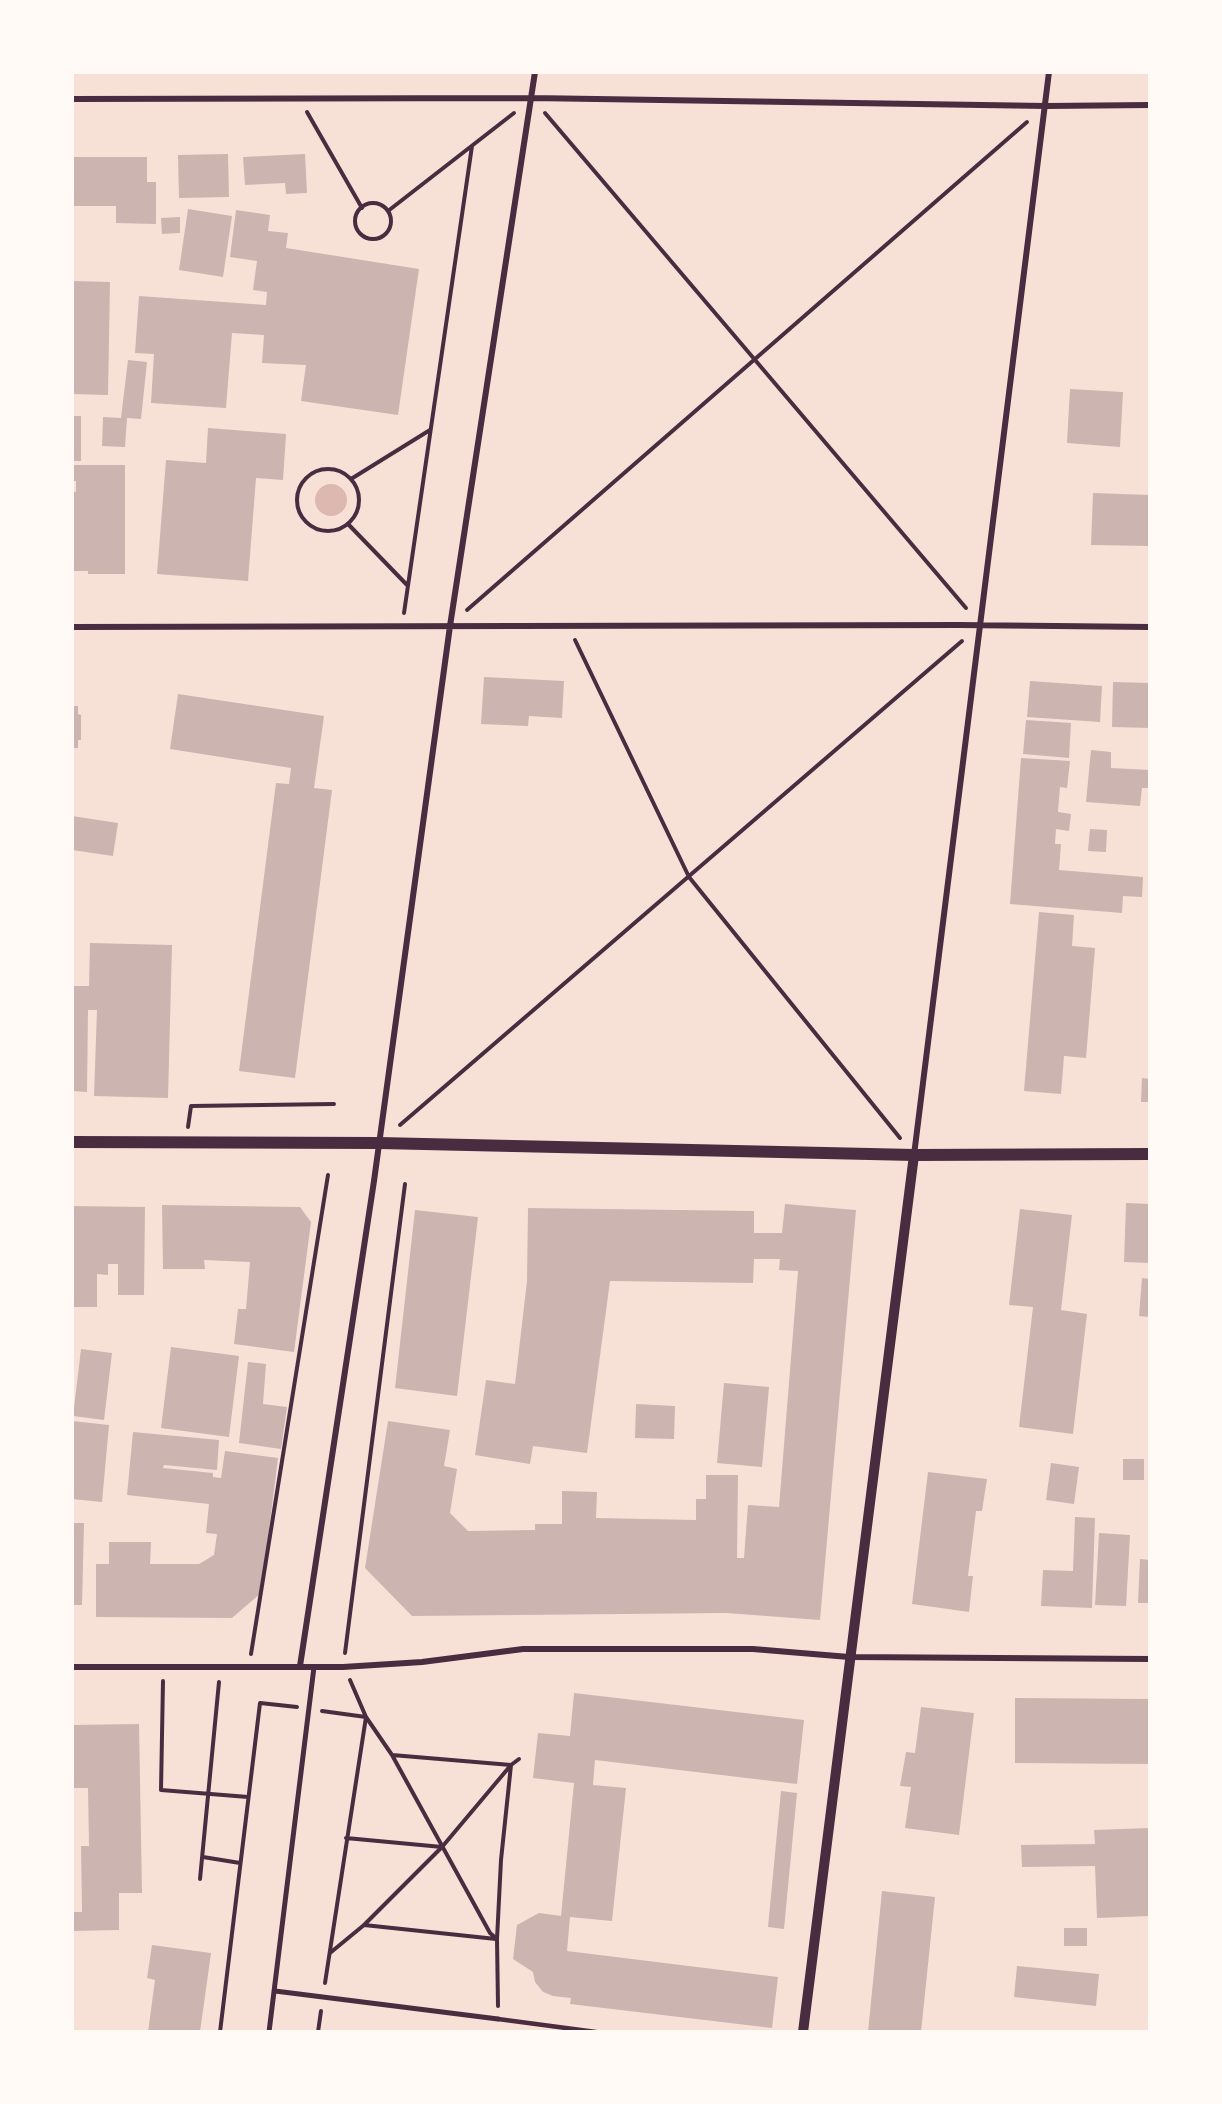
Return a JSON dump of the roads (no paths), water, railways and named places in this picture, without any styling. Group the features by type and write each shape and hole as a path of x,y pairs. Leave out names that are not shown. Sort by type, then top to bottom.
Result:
{"main road":[{"path":"72,1142 378,1143 914,1155 1150,1154"}],"street":[{"path":"300,1666 378,1143 450,626 535,72"},
{"path":"803,2032 1049,72"},
{"path":"72,99 532,98 1046,106 1150,105"},
{"path":"72,627 981,625 1150,627"},
{"path":"72,1667 344,1667 422,1662 523,1650 753,1649 849,1657 1150,1659"},
{"path":"269,2032 314,1667"},
{"path":"275,1991 498,2019"}],"lane":[{"path":"498,2019 596,2032"}]}
